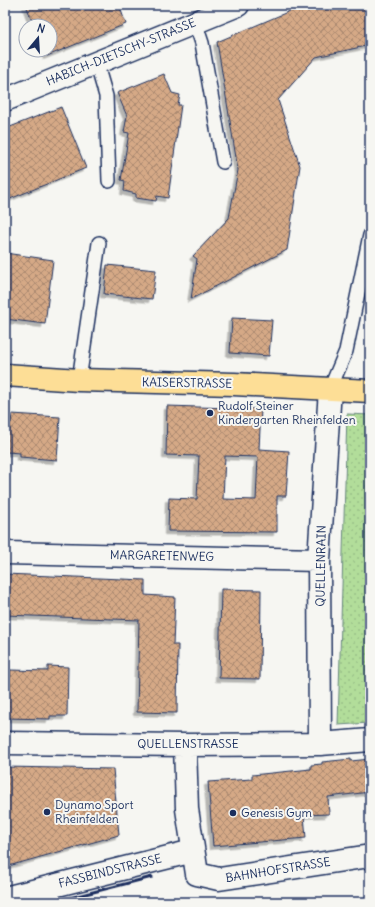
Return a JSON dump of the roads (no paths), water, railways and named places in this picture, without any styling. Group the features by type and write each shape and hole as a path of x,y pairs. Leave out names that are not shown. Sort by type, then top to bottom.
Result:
{"main road":[{"name":"KAISERSTRASSE","path":"5,375 79,380 234,384 370,391"}],"street":[{"name":"HABICH-DIETSCHY-STRASSE","path":"5,100 238,5"},
{"name":"QUELLENRAIN","path":"320,744 319,560 330,389"},
{"name":"MARGARETENWEG","path":"5,553 319,560"},
{"name":"QUELLENSTRASSE","path":"5,743 185,745 320,744 370,740"},
{"name":"BAHNHOFSTRASSE","path":"185,745 187,809 197,874 219,879 370,856"},
{"name":"FASSBINDSTRASSE","path":"5,898 193,850"}],"lane":[{"path":"195,22 202,43 223,162"},
{"path":"96,62 106,96 109,181"},
{"path":"330,389 346,351 370,235"},
{"path":"79,380 99,243"}],"railway":[{"path":"54,902 152,877"}],"place":[{"name":"Rudolf Steiner Kindergarten Rheinfelden","path":"210,413"},
{"name":"Dynamo Sport Rheinfelden","path":"47,812"},
{"name":"Genesis Gym","path":"233,813"}]}
